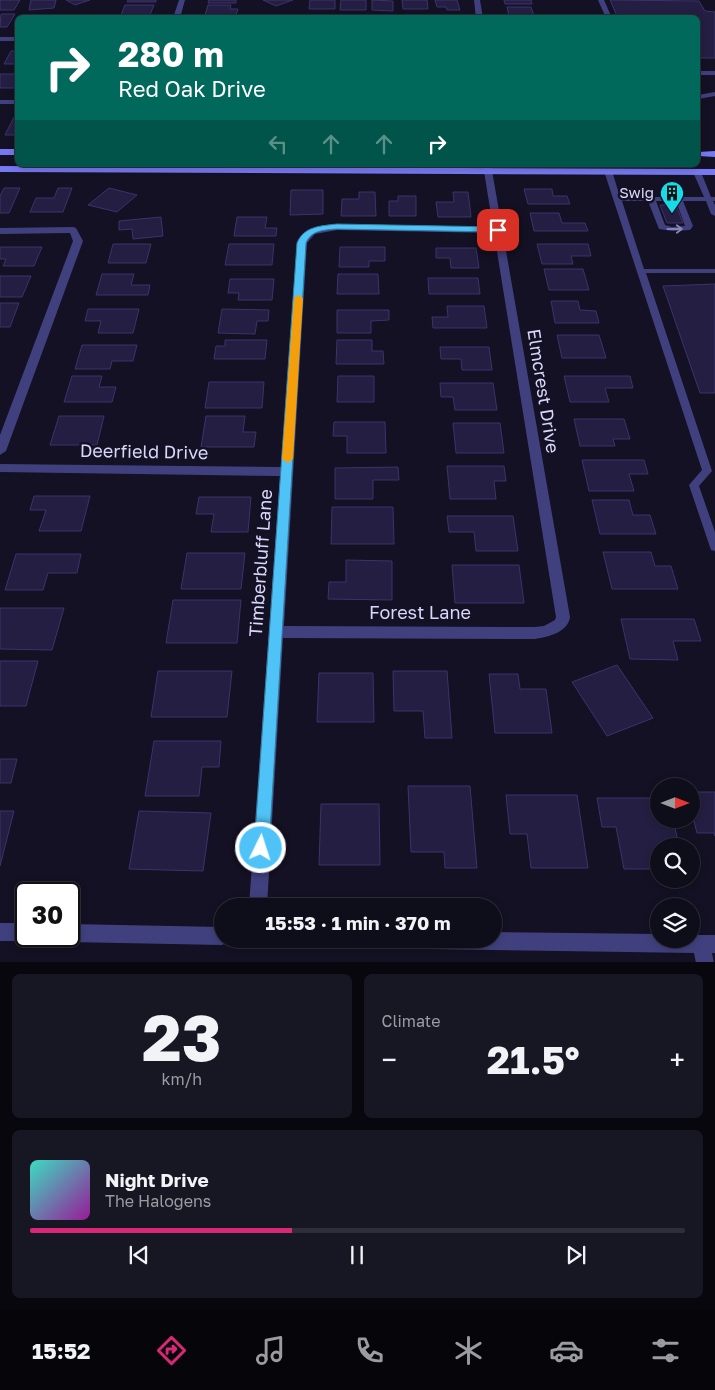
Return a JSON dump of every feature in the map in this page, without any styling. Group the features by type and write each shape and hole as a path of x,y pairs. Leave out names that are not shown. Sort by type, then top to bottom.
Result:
{"main road":[{"path":"0,152 15,152"},
{"path":"700,154 715,154"},
{"path":"0,169 129,167 488,168 608,171 695,168 715,172"}],"street":[{"path":"177,15 182,0"},
{"path":"477,0 480,15"},
{"path":"0,39 15,39"},
{"path":"0,102 15,102"},
{"name":"Elmcrest Drive","path":"488,168 563,617 562,623"},
{"name":"Timberbluff Lane","path":"258,898 275,632 304,236 316,229 337,227 498,230"},
{"path":"0,231 73,230 78,241 0,450"},
{"name":"Deerfield Drive","path":"0,468 287,472"},
{"name":"Forest Lane","path":"275,632 517,632 535,634 547,632 562,623"},
{"path":"0,932 15,932"},
{"path":"80,933 214,936"},
{"path":"502,941 708,944 705,962"}],"lane":[{"path":"601,0 608,15"},
{"path":"700,73 715,73"},
{"path":"700,97 715,94"},
{"path":"695,168 712,199 715,214"},
{"path":"608,171 707,471 694,485 715,546"},
{"path":"618,198 712,199"},
{"path":"650,199 662,227 672,229 687,228 689,226 679,199"},
{"path":"641,271 715,271"}],"building":[{"path":"0,0 20,0 14,10 0,10"},
{"path":"31,0 56,0 54,8 29,10"},
{"path":"66,0 90,0 75,5"},
{"path":"128,0 156,0 156,2 127,2"},
{"path":"209,0 236,0 236,3 208,3"},
{"path":"263,0 293,0 276,6"},
{"path":"310,0 335,0 335,9 309,9"},
{"path":"341,0 366,0 366,10 340,10"},
{"path":"372,0 393,1 393,11 372,10"},
{"path":"402,0 427,0 428,9 403,9"},
{"path":"435,0 457,0 460,10 447,10 446,7 437,7"},
{"path":"504,0 531,0 532,4 505,4"},
{"path":"610,0 699,1 705,11 715,12 715,58 700,58 700,15 617,15"},
{"path":"125,5 154,5 150,15 121,15"},
{"path":"208,5 231,5 230,9 238,9 236,15 205,15"},
{"path":"507,7 531,7 534,15 509,15"},
{"path":"1,14 15,14 7,27 0,27"},
{"path":"11,51 15,51 15,64 4,64"},
{"path":"0,74 15,74 15,88 0,88"},
{"path":"14,117 15,117 15,135 5,135"},
{"path":"4,188 20,188 9,213 0,213 0,196"},
{"path":"58,188 72,188 63,212 30,212 36,198 54,198"},
{"path":"109,188 137,195 117,212 88,205"},
{"path":"524,189 552,189 553,196 567,196 570,204 528,204"},
{"path":"291,190 323,190 323,214 290,215"},
{"path":"359,192 375,192 376,216 341,216 342,199 359,199"},
{"path":"453,192 468,192 471,217 438,217 436,202 454,202"},
{"path":"398,196 416,196 416,216 389,216 389,201 398,201"},
{"name":"Swig","path":"660,205 676,205 683,223 667,223"},
{"path":"530,213 559,213 562,223 585,223 588,231 534,231"},
{"path":"161,217 163,236 133,239 132,229 119,230 119,221"},
{"path":"237,217 267,217 265,228 277,228 276,236 234,236"},
{"path":"113,244 151,244 146,263 108,263"},
{"path":"229,244 274,244 272,265 225,265"},
{"path":"537,244 588,244 591,256 571,256 573,264 542,264"},
{"path":"0,247 42,247 34,266 3,266 6,259 0,259"},
{"path":"340,247 385,247 385,261 369,261 369,267 339,267"},
{"path":"436,248 476,248 479,268 451,268 450,258 436,258"},
{"path":"544,269 583,269 589,290 549,290"},
{"path":"102,274 134,274 131,285 150,285 148,295 96,295"},
{"path":"338,274 378,274 379,294 337,294"},
{"path":"0,276 31,276 22,297 0,297"},
{"path":"428,278 478,278 480,294 429,294"},
{"path":"230,279 274,279 272,300 238,300 239,293 228,293"},
{"path":"715,284 715,393 700,393 663,286"},
{"path":"551,301 578,301 580,310 596,311 599,323 555,323"},
{"path":"0,303 19,303 10,327 0,327"},
{"path":"447,306 484,306 487,328 433,328 432,317 448,317"},
{"path":"88,309 139,309 133,333 98,333 101,321 85,321"},
{"path":"222,309 269,310 268,321 257,321 255,334 218,333"},
{"path":"337,310 389,310 389,320 371,321 371,333 337,333"},
{"path":"557,335 599,335 606,358 562,358"},
{"path":"225,340 267,340 265,359 214,359 216,346 225,346"},
{"path":"337,340 372,340 372,351 383,351 384,364 336,364"},
{"path":"82,345 137,345 133,361 112,361 110,369 75,369"},
{"path":"440,347 489,347 492,370 462,370 461,359 441,359"},
{"path":"72,376 102,376 99,387 116,387 112,402 64,402"},
{"path":"338,376 374,376 374,402 337,402"},
{"path":"564,376 630,376 633,388 605,388 609,402 570,402"},
{"path":"209,382 264,382 262,408 205,408"},
{"path":"440,383 493,383 497,410 455,410 453,397 441,397"},
{"path":"59,416 104,416 97,445 50,445"},
{"path":"206,416 245,416 243,432 256,432 254,447 201,447"},
{"path":"574,419 624,419 630,439 613,439 615,446 580,446"},
{"path":"334,422 385,422 386,453 347,453 347,436 333,436"},
{"path":"453,423 500,423 504,453 456,453"},
{"path":"582,460 644,460 648,474 629,474 634,491 589,491"},
{"path":"447,466 504,466 506,481 494,481 496,499 450,499"},
{"path":"398,467 399,480 373,480 373,499 335,499 335,468"},
{"path":"34,496 90,496 81,531 39,531 46,510 30,510"},
{"path":"199,497 251,497 248,532 211,532 214,514 196,514"},
{"path":"592,500 629,500 633,515 650,515 656,534 600,534"},
{"path":"332,507 393,507 394,544 331,544"},
{"path":"447,516 513,516 518,551 476,551 474,532 449,532"},
{"path":"603,552 651,552 655,566 671,566 678,589 612,589"},
{"path":"187,553 245,553 241,589 181,589"},
{"path":"16,554 81,554 77,573 48,573 43,590 5,590"},
{"path":"346,560 392,561 392,600 328,599 329,582 346,582"},
{"path":"452,565 519,565 524,603 455,603"},
{"path":"173,600 241,600 237,643 166,643"},
{"path":"0,608 64,608 52,650 0,649"},
{"path":"621,619 694,619 701,641 673,641 678,660 630,659"},
{"path":"0,661 38,661 26,706 0,706"},
{"path":"617,665 653,718 607,736 572,682"},
{"path":"158,671 232,671 227,717 151,717"},
{"path":"393,671 447,671 452,738 425,738 423,711 394,711"},
{"path":"319,673 373,673 374,722 317,722"},
{"path":"489,674 518,674 520,689 546,689 552,733 495,733"},
{"path":"154,741 221,741 219,767 202,767 199,796 145,796"},
{"path":"0,759 17,759 11,783 0,783"},
{"path":"408,786 470,786 477,868 445,868 444,852 411,852"},
{"path":"700,792 715,792 715,836 714,833 697,833 696,828 700,828"},
{"path":"506,795 577,795 588,868 531,868 527,834 510,834"},
{"path":"597,798 650,798 650,828 675,828 677,838 650,838 650,869 624,869 616,827 602,827"},
{"path":"321,804 379,804 380,865 319,865"},
{"path":"0,811 14,811 0,866"},
{"path":"139,811 211,813 203,871 129,869"}],"slow traffic":[{"path":"288,459 298,298"}],"place":[{"name":"Swig","path":"672,214"}],"route":[{"path":"261,848 302,243 304,236 316,229 337,227 498,230"}]}
